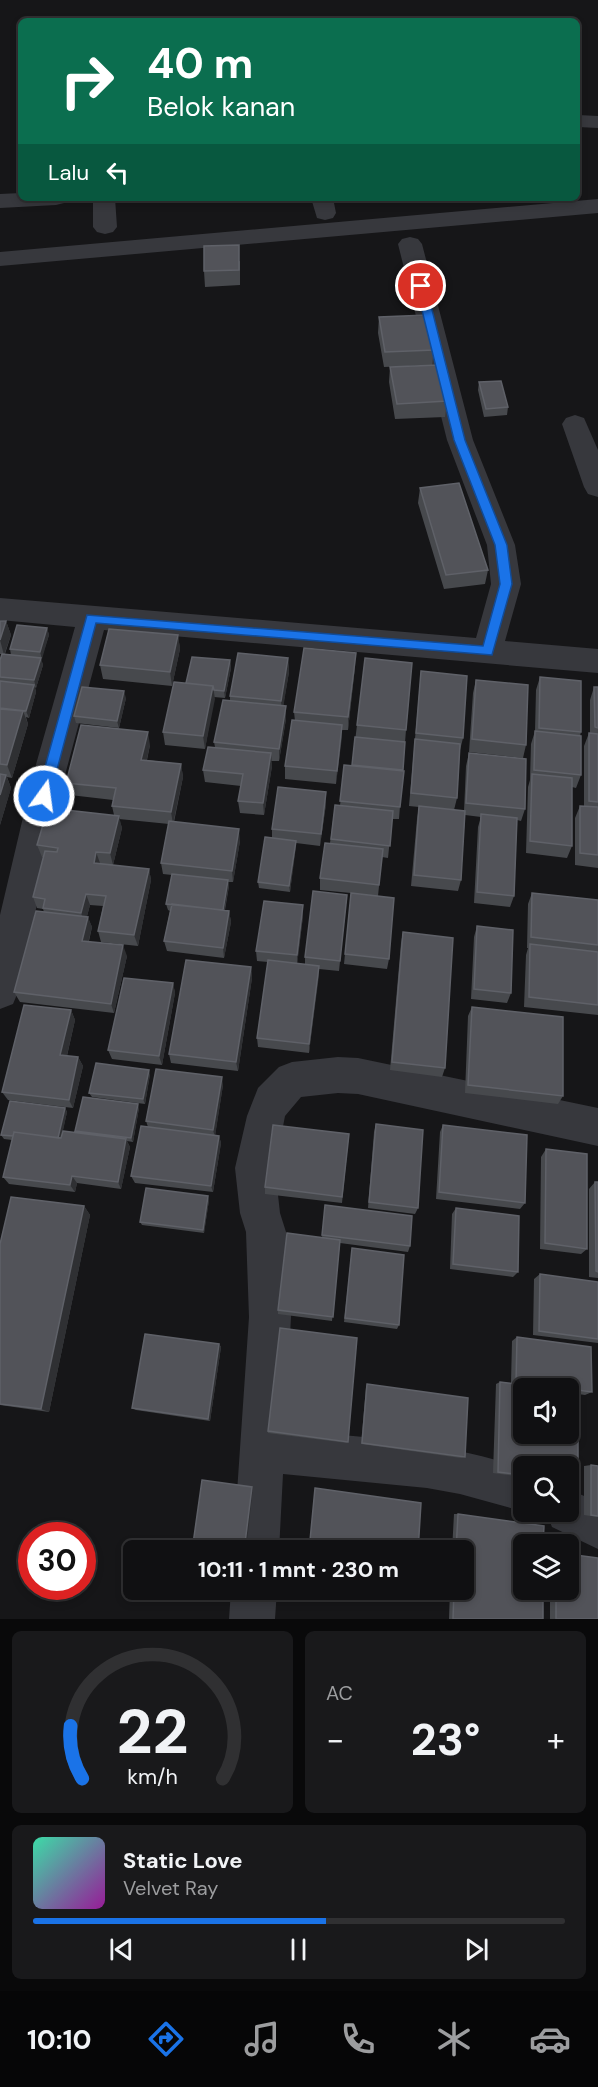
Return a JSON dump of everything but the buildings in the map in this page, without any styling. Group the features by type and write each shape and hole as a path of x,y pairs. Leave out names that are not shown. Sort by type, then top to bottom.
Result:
{"street":[{"path":"580,121 598,122"},
{"path":"0,201 18,200"},
{"path":"104,201 105,227"},
{"path":"428,201 436,220"},
{"path":"0,259 436,220 557,204 598,206"},
{"path":"410,244 460,440 501,545 506,584 487,651"},
{"path":"575,424 598,487"},
{"path":"0,609 598,661"},
{"path":"0,992 49,775 92,618"},
{"path":"257,1540 270,1317 266,1233 260,1213 255,1168 271,1101 292,1080 338,1075 358,1076 598,1127"},
{"path":"262,1451 396,1460 489,1478 513,1486"},
{"path":"579,1516 598,1526"},
{"path":"252,1619 253,1600"}],"route":[{"path":"44,796 92,618 487,651 506,584 501,545 460,440 421,286"}]}
